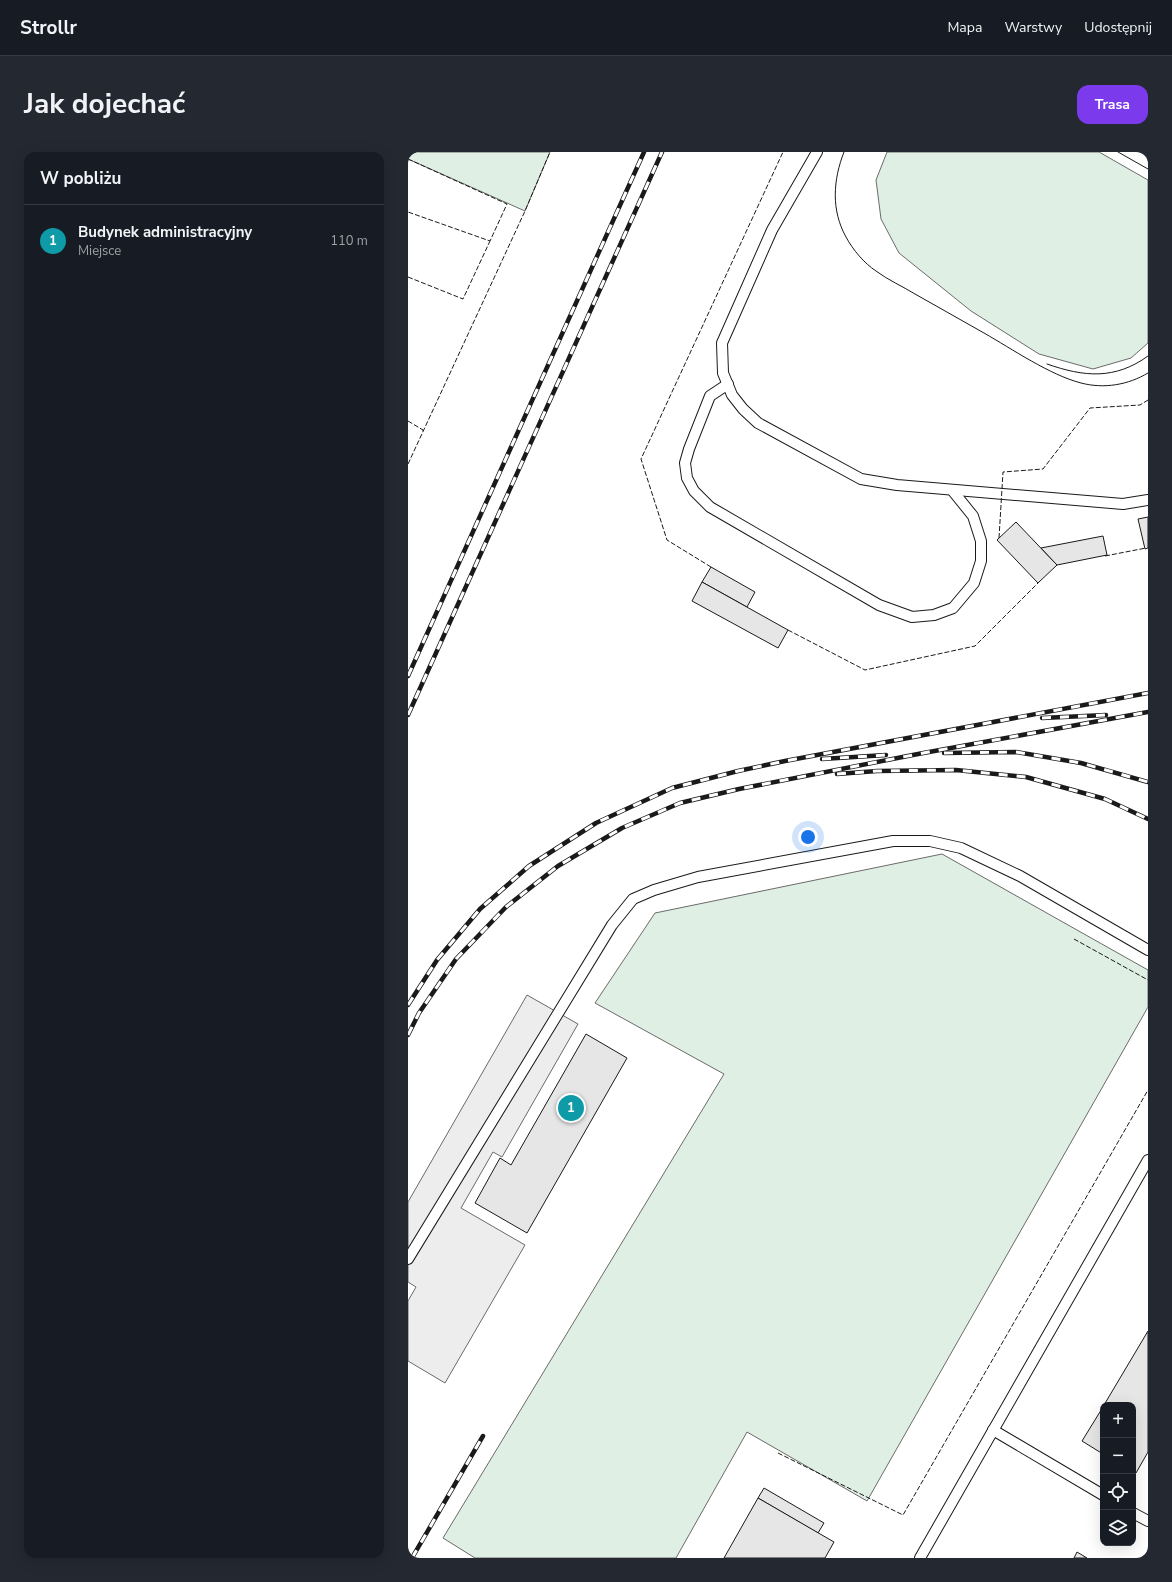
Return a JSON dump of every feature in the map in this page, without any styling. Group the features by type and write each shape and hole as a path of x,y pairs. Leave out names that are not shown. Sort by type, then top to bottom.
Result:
{"lane":[{"path":"817,152 772,230 722,343 723,372 732,395 743,409 758,423 862,478 898,485 1123,504 1148,500"},
{"path":"728,384 710,396 689,449 685,463 687,478 694,491 710,507 879,605 912,617 934,615 953,608 974,583 981,561 981,541 973,516 952,490"},
{"path":"408,1259 612,925 633,899 654,890 698,877 893,841 930,841 961,848 1020,876 1148,950"},
{"path":"920,1558 1148,1160"},
{"path":"994,1430 1100,1493"},
{"path":"1136,1515 1148,1521"}],"green space":[{"path":"408,152 550,152 525,211 408,159"},
{"path":"887,152 1099,152 1148,180 1148,343 1131,358 1093,369 1039,354 971,311 899,253 881,219 876,180"},
{"path":"942,854 1148,970 1148,1007 867,1501 747,1432 676,1558 475,1558 443,1538 724,1074 595,1003 655,913"}],"shaded area":[{"path":"527,995 578,1024 502,1157 493,1152 461,1208 525,1245 445,1383 408,1361 408,1301 416,1287 408,1282 408,1202"}],"building":[{"path":"1148,517 1148,548 1145,549 1138,519"},
{"path":"1016,522 1057,565 1038,583 997,540"},
{"path":"1103,536 1107,555 1057,565 1041,548"},
{"path":"711,567 755,592 747,607 702,582"},
{"path":"702,582 788,630 778,648 692,601"},
{"path":"586,1034 627,1058 527,1233 475,1203 500,1158 511,1165"},
{"path":"1148,1331 1148,1452 1136,1473 1136,1402 1106,1402"},
{"path":"1100,1412 1100,1452 1082,1441"},
{"path":"764,1488 824,1523 818,1533 758,1498"},
{"path":"758,1498 834,1542 825,1558 724,1558"},
{"path":"1077,1552 1087,1558 1074,1558"}],"tram line":[{"path":"844,152 840,163 836,184 835,195 838,216 841,227 852,247 872,268 890,280 1031,361 1069,379 1090,385 1107,386 1124,383 1148,373"},
{"path":"1118,152 1148,169"},
{"path":"1047,364 1074,372 1099,374 1111,373 1124,369 1136,364 1148,356"}],"railway":[{"path":"408,676 644,152"},
{"path":"408,715 662,152"},
{"path":"408,1005 437,960 480,909 529,866 596,823 672,788 785,761 1148,693"},
{"path":"408,1035 419,1013 456,959 506,907 558,866 622,828 680,803 739,789 918,754 1148,712"},
{"path":"1042,718 1106,715"},
{"path":"944,753 1016,752 1081,763 1148,782"},
{"path":"822,759 886,755"},
{"path":"837,774 877,771 956,770 1026,777 1105,799 1148,819"},
{"path":"412,1558 483,1436"}],"fence":[{"path":"408,464 525,211 550,152"},
{"path":"711,567 667,540 641,459 783,152"},
{"path":"408,159 507,204 490,241 408,212"},
{"path":"408,277 463,299 490,241"},
{"path":"999,538 1003,472 1043,469 1090,408 1140,405 1148,400"},
{"path":"408,421 423,431"},
{"path":"1105,556 1146,548"},
{"path":"788,630 865,670 975,646 1040,581"},
{"path":"1074,939 1148,980"},
{"path":"778,1453 903,1515 1148,1090"}],"place":[{"name":"Budynek administracyjny","path":"571,1108"}]}
